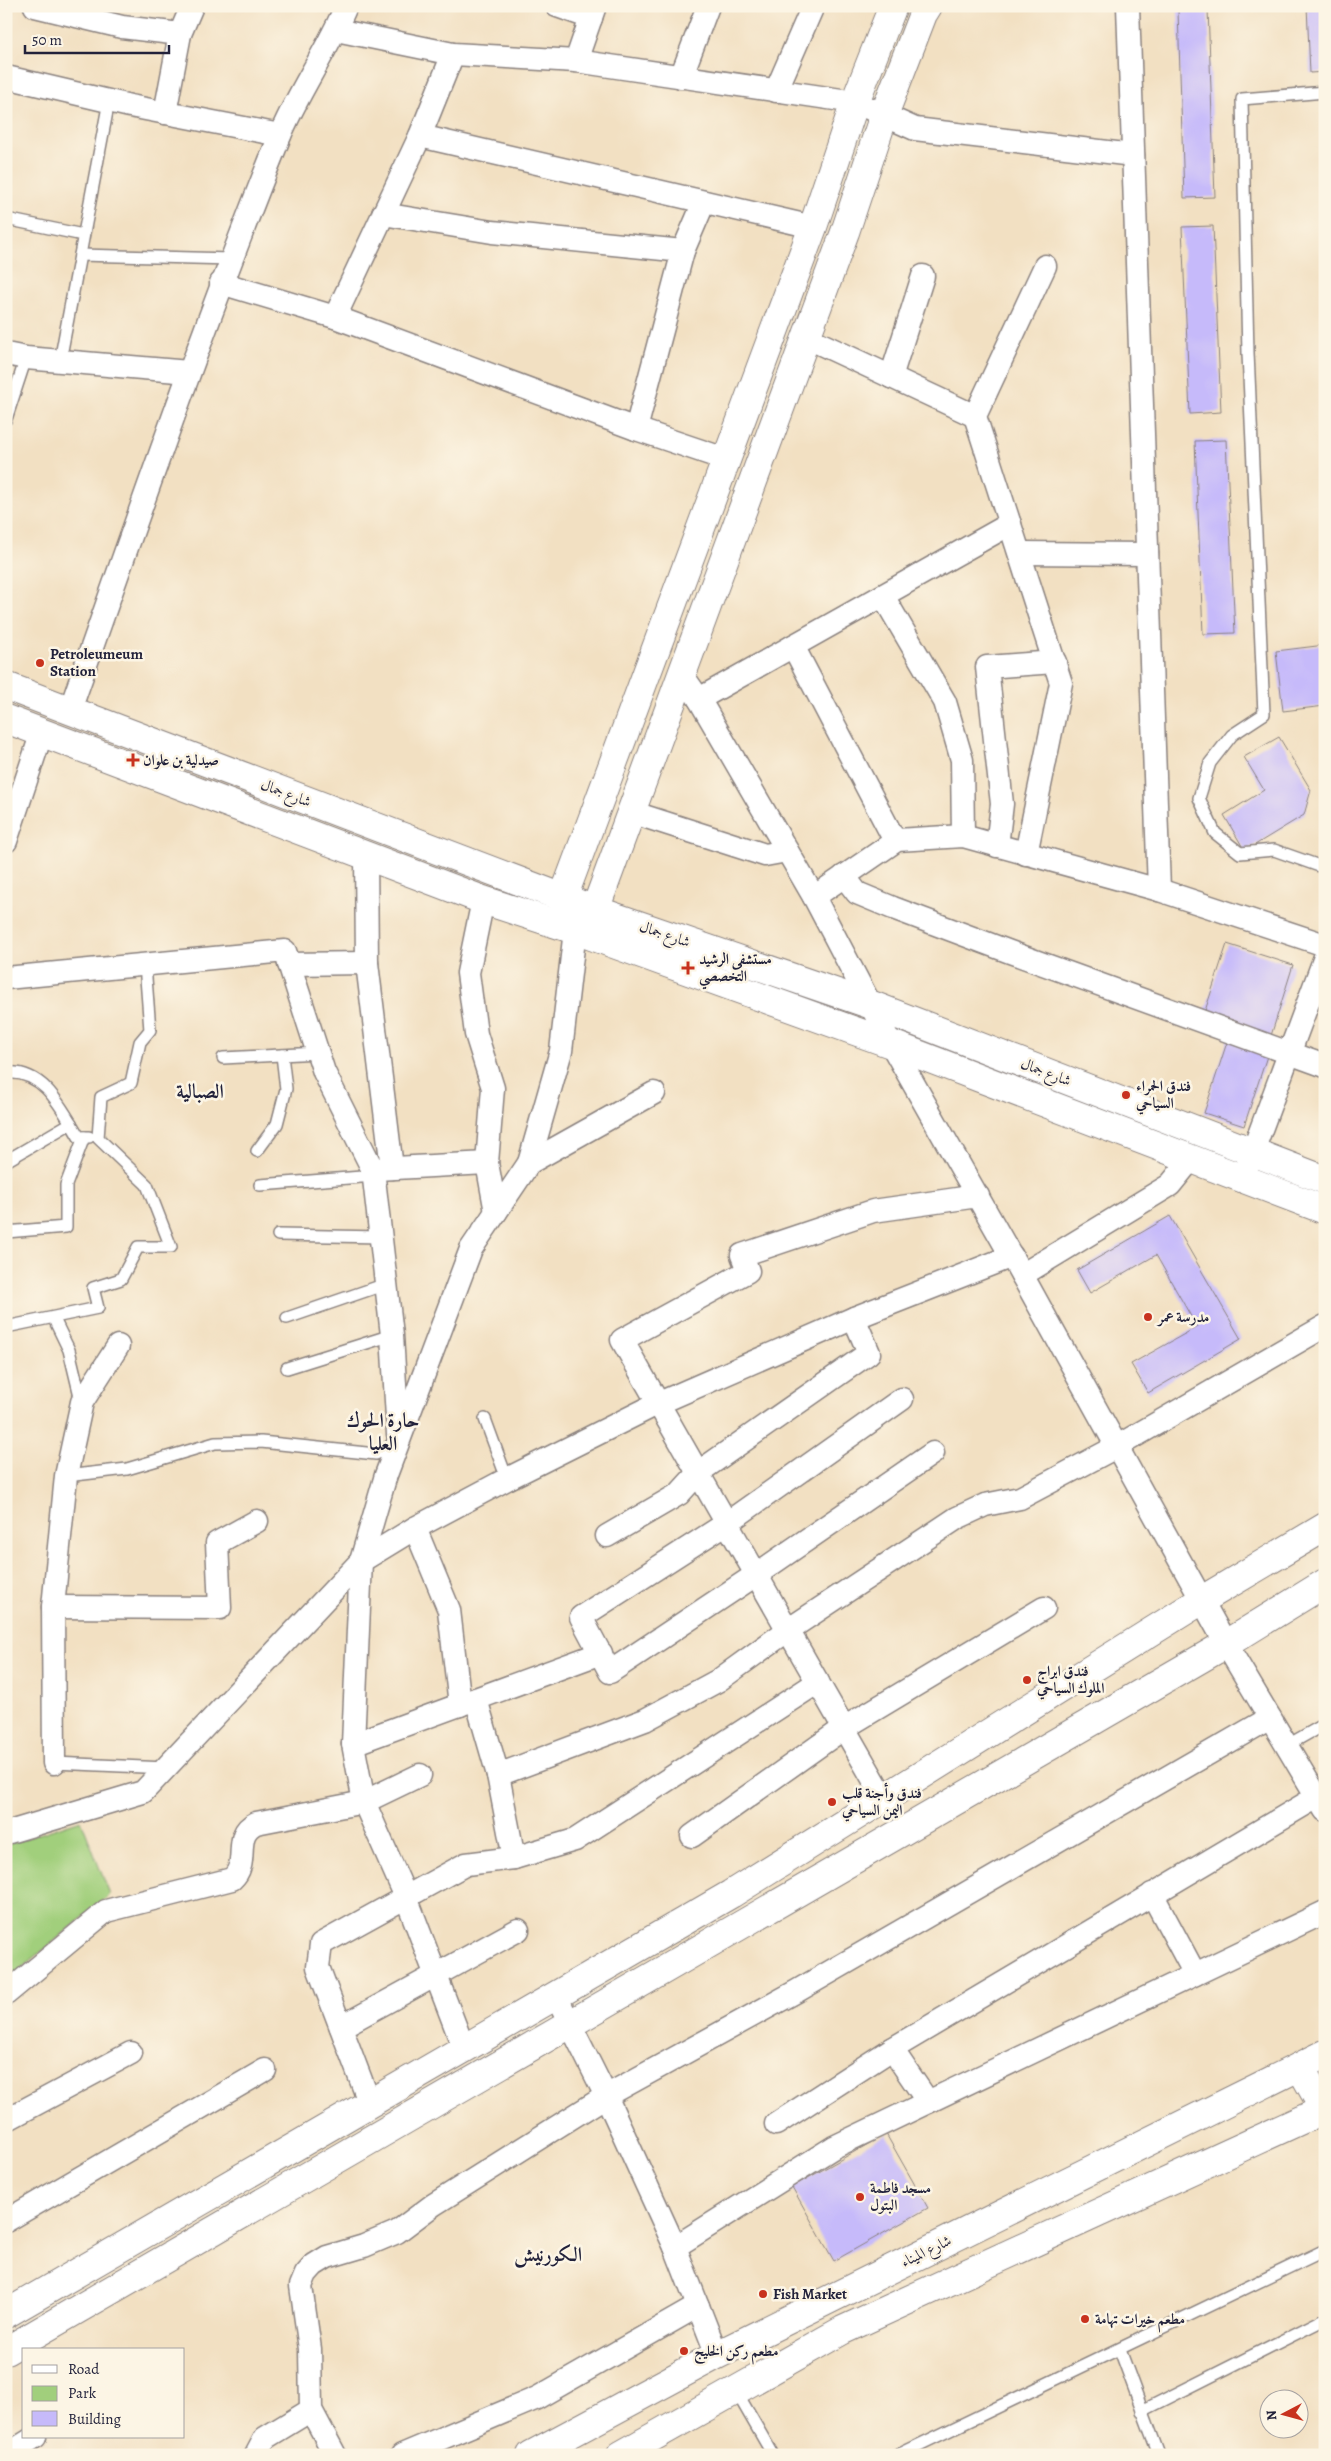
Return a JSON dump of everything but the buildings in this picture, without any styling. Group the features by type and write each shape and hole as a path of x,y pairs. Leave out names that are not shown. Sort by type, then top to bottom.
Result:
{"main road":[{"path":"563,898 813,227 855,102 893,6"},
{"path":"595,910 845,232 884,114 923,14 928,6"},
{"name":"شارع جمال","path":"6,686 595,910 872,1005 1325,1180"},
{"path":"52,735 70,710"},
{"name":"شارع جمال","path":"6,719 483,900 575,930 891,1044 1325,1210"},
{"path":"6,2314 731,1894 1202,1600 1325,1527"},
{"path":"6,2351 1226,1644 1325,1583"},
{"name":"شارع الميناء","path":"531,2455 717,2355 1325,2054"},
{"path":"621,2455 843,2330 1324,2109 1300,2067"},
{"path":"717,2355 736,2391"}],"street":[{"path":"36,6 122,27 180,34"},
{"path":"165,113 180,34 192,6"},
{"path":"70,710 221,283 280,135 336,30 346,6"},
{"path":"557,6 593,12 576,61"},
{"path":"681,77 708,6"},
{"path":"776,91 812,6"},
{"path":"1128,6 1159,890"},
{"path":"336,30 453,54 576,61 855,102 915,129 1133,155"},
{"path":"335,318 420,136 453,54"},
{"path":"6,77 165,113 280,135"},
{"path":"420,136 813,227"},
{"path":"636,429 683,252 704,202"},
{"path":"383,214 492,232 683,252"},
{"path":"1026,854 1061,683 975,416 1045,266"},
{"path":"891,377 923,276"},
{"path":"221,283 335,318 636,429 725,459"},
{"path":"806,336 975,416"},
{"path":"16,356 189,372"},
{"path":"699,699 1010,524"},
{"path":"1020,553 1147,554"},
{"path":"883,596 945,702 962,760 963,836"},
{"path":"794,646 895,841"},
{"path":"998,846 1002,804 987,666 1055,662"},
{"path":"681,673 699,699 814,897 891,1044 978,1196 1226,1644 1321,1804 1152,1894 892,2049 776,2124"},
{"path":"6,841 52,735"},
{"path":"631,812 765,855 787,851"},
{"path":"814,897 895,841 963,836 1159,890 1325,944"},
{"path":"366,855 367,963 380,1171 381,1237 392,1335 399,1441"},
{"path":"844,876 857,893 893,908 1325,1066"},
{"path":"483,900 468,973 476,1034 493,1088 487,1162 496,1212"},
{"path":"464,2049 406,1897 364,1802 353,1744 361,1561 386,1475 471,1250 529,1163 561,1051 575,930"},
{"path":"6,978 285,951 324,1072 380,1171"},
{"path":"1243,1178 1325,957"},
{"path":"289,964 367,963"},
{"path":"529,1163 654,1092"},
{"path":"6,1833 143,1792 361,1561 416,1528 507,1479 657,1404 854,1318 1017,1266 1170,1185 1192,1158"},
{"path":"380,1171 487,1162"},
{"path":"884,1798 622,1340 748,1271 742,1254 873,1211 978,1196"},
{"path":"607,1536 679,1494 699,1472 869,1354 854,1318"},
{"path":"498,1774 645,1720 719,1680 788,1630 957,1518 985,1505 1020,1498 1116,1447 1325,1326"},
{"path":"54,1762 53,1606 66,1476 82,1402 118,1346"},
{"path":"902,1399 728,1523 582,1617 610,1672 933,1453"},
{"path":"53,1606 220,1608 217,1543 257,1522"},
{"path":"416,1528 449,1610 468,1702 498,1774 514,1858"},
{"path":"692,1836 844,1728 1044,1608"},
{"path":"353,1744 600,1653"},
{"path":"370,2104 318,1967 321,1944 466,1864 514,1858 575,1840 818,1682"},
{"path":"335,2455 311,2410 310,2349 301,2286 306,2274 327,2257 364,2246 397,2232 433,2206 606,2096 797,1991 1270,1718"},
{"path":"6,1994 106,1911 232,1879 240,1868 244,1832 256,1822 364,1802 420,1775"},
{"path":"1152,1894 1195,1974"},
{"path":"675,2247 834,2148 1325,1912"},
{"path":"341,2027 518,1930"},
{"path":"556,1996 606,2096 675,2247 717,2355"},
{"path":"892,2049 928,2102"},
{"path":"6,2120 131,2053"},
{"path":"6,2221 266,2070"},
{"path":"402,2455 537,2398 698,2306"},
{"path":"256,2455 265,2438 311,2410"},
{"path":"6,2455 33,2438"}],"lane":[{"path":"1325,92 1242,99 1248,353 1264,714 1232,735 1215,756 1210,763 1200,798 1215,833 1240,853 1274,850 1325,868"},
{"path":"60,361 109,101"},
{"path":"6,218 84,235"},
{"path":"80,255 231,259"},
{"path":"6,419 16,356"},
{"path":"98,1138 101,1097 131,1083 140,1042 150,1030 145,965"},
{"path":"223,1058 318,1053"},
{"path":"256,1151 277,1124 286,1089 282,1055"},
{"path":"6,1073 17,1072 42,1082 79,1136 98,1138 147,1185 171,1247 138,1247 120,1279 93,1288 98,1308 54,1319 6,1327"},
{"path":"6,1161 71,1123"},
{"path":"6,1232 66,1227 66,1185 84,1137"},
{"path":"260,1184 380,1171"},
{"path":"278,1235 381,1237"},
{"path":"287,1318 386,1284"},
{"path":"54,1319 69,1350 82,1402"},
{"path":"287,1368 392,1335"},
{"path":"485,1419 507,1479"},
{"path":"66,1476 127,1469 215,1443 261,1442 376,1454 399,1441"},
{"path":"1286,1746 1325,1724"},
{"path":"54,1762 166,1768"},
{"path":"898,2455 1325,2250"},
{"path":"1142,2411 1325,2319"},
{"path":"1120,2350 1159,2455"},
{"path":"736,2391 773,2455"}],"green space":[{"path":"81,1820 110,1895 6,1981 6,1845"}],"place":[{"name":"Petroleumeum Station","path":"40,663"},
{"name":"صيدلية بن علوان","path":"133,760"},
{"name":"مستشفى الرشيد التخصصي","path":"688,968"},
{"name":"فندق الحمراء السياحي","path":"1126,1095"},
{"name":"مدرسة عمر","path":"1148,1317"},
{"name":"فندق ابراج الملوك السياحي","path":"1027,1680"},
{"name":"فندق وأجنة قلب اليمن السياحي","path":"832,1802"},
{"name":"مسجد فاطمة البتول","path":"860,2197"},
{"name":"Fish Market","path":"763,2294"},
{"name":"مطعم خيرات تهامة","path":"1085,2319"},
{"name":"مطعم ركن الخليج","path":"684,2351"}],"district":[{"name":"الصبالية","path":"200,1091"},
{"name":"حارة الحوك العليا","path":"383,1432"},
{"name":"الكورنيش","path":"548,2254"}]}
